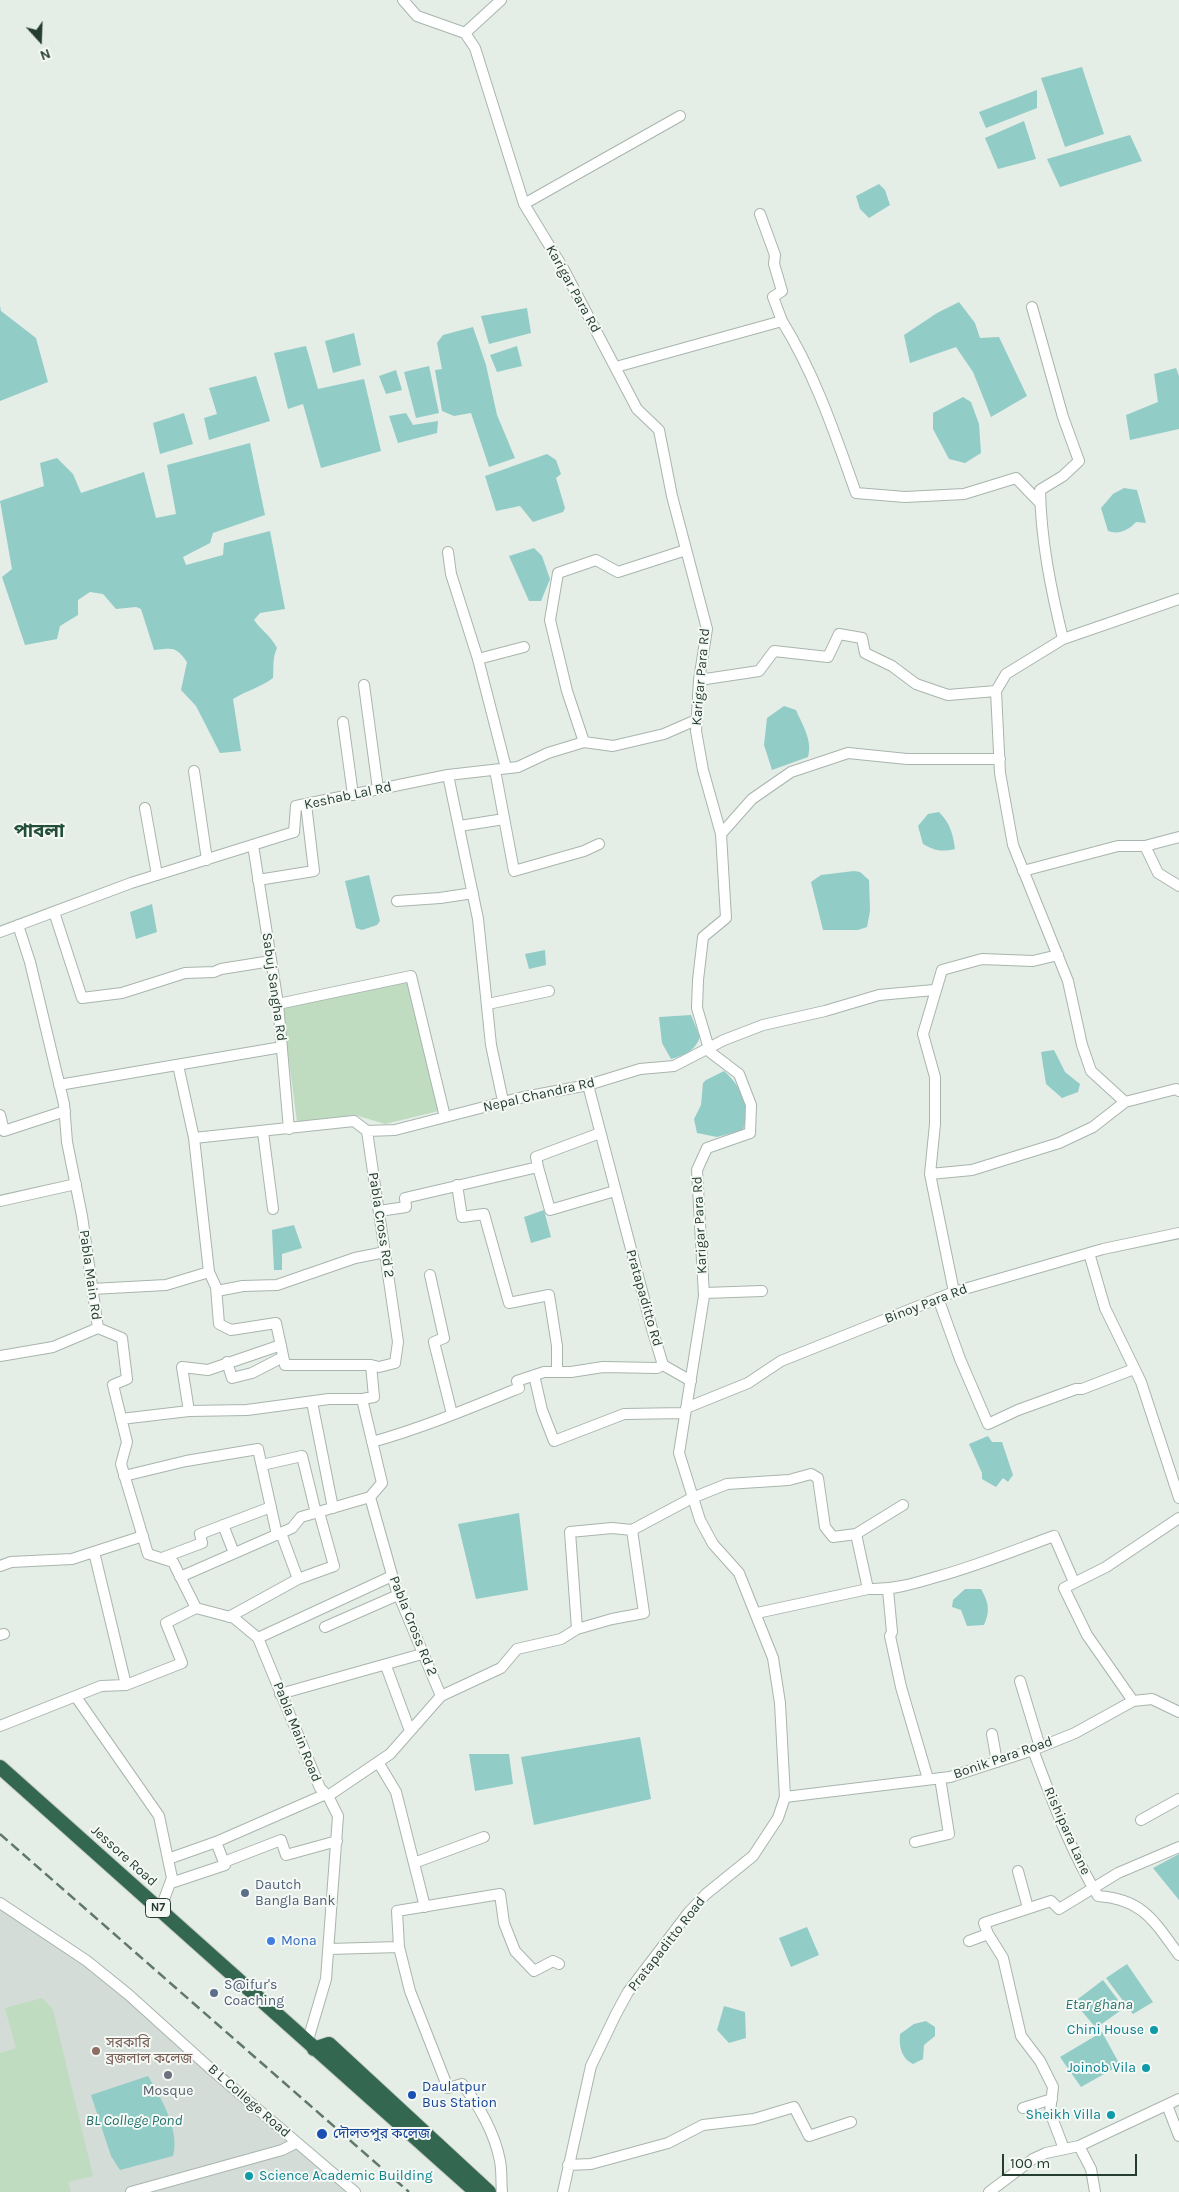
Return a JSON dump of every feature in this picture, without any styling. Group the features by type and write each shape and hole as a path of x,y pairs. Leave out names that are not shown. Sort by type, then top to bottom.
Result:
{"highway":[{"name":"Jessore Road","path":"0,1767 476,2192"},
{"path":"311,2044 329,2044 489,2192"}],"street":[{"path":"403,0 417,16 466,33 501,0"},
{"name":"Karigar Para Rd","path":"466,33 475,48 524,204 562,268 637,409 659,430 672,496 707,629 699,680 696,720 703,770 721,834 726,918 703,937 697,1008 708,1049 739,1074 751,1105 750,1133 707,1148 697,1170 704,1294 690,1381"},
{"path":"524,204 680,116"},
{"path":"760,214 775,255 774,264 782,291 774,297 782,321 794,341 824,406 856,492 905,497 964,494 1016,478 1040,503"},
{"path":"1032,307 1063,417 1079,461 1063,476 1040,490 1049,580 1064,640"},
{"path":"616,367 782,321"},
{"path":"584,742 567,691 550,620 558,573 596,560 618,572 686,550"},
{"path":"448,552 451,574 478,659 500,769 504,819 514,871 584,851 599,844"},
{"path":"1125,1102 1091,1071 1082,1045 1068,980 1013,845 1000,760 996,691 1006,674 1064,640 1179,599"},
{"path":"699,680 759,671 774,651 828,657 839,634 862,638 865,653 892,666 916,684 948,695 996,691"},
{"path":"478,659 524,647"},
{"path":"364,685 378,789"},
{"name":"Keshab Lal Rd","path":"0,932 158,875 294,832 296,806 448,775 518,767 548,753 584,742 613,746 664,734 696,720"},
{"path":"343,722 353,795"},
{"path":"721,834 752,799 791,772 848,753 907,759 1000,760"},
{"path":"194,772 207,860"},
{"path":"448,775 473,892 488,1004 491,1045 503,1101"},
{"path":"258,880 314,871 306,804"},
{"path":"145,808 158,875"},
{"path":"460,826 504,819"},
{"path":"1022,871 1118,846 1144,846 1179,837"},
{"name":"Sabuj Sangha Rd","path":"253,845 278,1004 289,1129"},
{"path":"1144,846 1158,873 1179,886"},
{"path":"397,901 440,898 473,892"},
{"path":"54,912 82,998 122,993 185,973 214,972 221,969 271,961"},
{"name":"Pabla Main Rd","path":"18,924 65,1110 67,1142 76,1184 98,1328 122,1338 127,1379 114,1386 127,1442 121,1464 124,1476 148,1554 173,1562 196,1608"},
{"path":"954,1292 930,1174 935,1124 934,1077 923,1034 934,990 942,970 982,960 1033,961 1058,955"},
{"path":"278,1004 411,976 430,1062 445,1117"},
{"name":"Nepal Chandra Rd","path":"367,1131 395,1130 503,1101 588,1085 640,1068 674,1066 724,1040 763,1025 825,1012 880,995 934,990"},
{"path":"488,1004 549,991"},
{"path":"59,1085 282,1047"},
{"path":"121,1419 189,1411 247,1410 329,1398 362,1399 374,1397 370,1365 285,1365 276,1322 231,1330 219,1324 217,1291 209,1272 194,1138 178,1065"},
{"name":"Pratapaditto Rd","path":"588,1085 663,1365 690,1381"},
{"path":"930,1174 972,1170 1059,1142 1093,1127 1125,1102 1176,1089 1179,1091"},
{"path":"0,1115 4,1130 65,1110"},
{"path":"194,1138 354,1121 367,1131"},
{"name":"Pabla Cross Rd 2","path":"367,1131 398,1342 395,1363 379,1368 370,1365"},
{"path":"263,1132 273,1209"},
{"path":"600,1133 536,1157 538,1167 550,1210 615,1191"},
{"path":"379,1211 406,1207 405,1198 538,1167"},
{"path":"0,1201 76,1184"},
{"path":"457,1185 462,1217 484,1214 509,1303 549,1295 557,1346 557,1372"},
{"name":"Binoy Para Rd","path":"685,1410 748,1384 781,1361 954,1292 1089,1253 1179,1233"},
{"path":"217,1291 244,1286 277,1285 355,1258 385,1252"},
{"path":"1089,1253 1105,1308 1134,1369 1154,1420 1170,1477 1179,1498"},
{"path":"92,1289 166,1285 209,1272"},
{"path":"430,1275 444,1338 434,1342 452,1414"},
{"path":"704,1294 762,1291"},
{"path":"938,1298 960,1359 988,1424 1018,1410 1076,1389 1082,1389 1134,1369"},
{"path":"0,1356 53,1347 98,1328"},
{"path":"189,1411 182,1367 208,1370 281,1345"},
{"path":"227,1362 232,1378 252,1373 283,1358"},
{"path":"372,1442 409,1431 519,1388 517,1381 534,1375 603,1366 657,1368 663,1365"},
{"path":"534,1375 542,1410 554,1441 624,1414 685,1410"},
{"path":"690,1381 679,1453 692,1498"},
{"path":"180,1577 292,1528 301,1517 370,1497 382,1484 362,1399"},
{"path":"312,1402 333,1508"},
{"path":"124,1476 186,1462 258,1450 279,1534 298,1579"},
{"path":"229,1617 298,1579 334,1566 302,1456 262,1465"},
{"path":"577,1629 570,1532 612,1528 632,1530 692,1498 727,1484 789,1480 811,1474 818,1478 825,1527 833,1536 856,1534 903,1505"},
{"name":"Pabla Cross Rd 2","path":"370,1497 398,1595 441,1696"},
{"name":"Pratapaditto Road","path":"563,2192 568,2165 579,2127 591,2066 606,2032 628,1992 689,1912 706,1894 753,1856 778,1818 785,1797 779,1688 774,1658 739,1573 708,1535 692,1498"},
{"path":"162,1558 202,1543 200,1534 271,1507"},
{"path":"1133,1701 1087,1635 1064,1588 1106,1566 1179,1518"},
{"path":"223,1525 234,1553"},
{"path":"168,1859 216,1842 327,1795 390,1754 441,1696 501,1668 517,1650 561,1639 577,1629 612,1619 644,1613 632,1530"},
{"path":"856,1534 868,1589"},
{"path":"0,1566 11,1562 72,1559 143,1536"},
{"path":"757,1613 868,1589 888,1590 985,1563 1054,1536 1074,1582"},
{"path":"94,1552 126,1685"},
{"path":"258,1638 392,1576"},
{"path":"888,1590 892,1632 890,1636 902,1687 928,1779"},
{"path":"324,1627 398,1595"},
{"path":"0,1726 101,1686 126,1685 182,1663 166,1622 196,1608"},
{"name":"Pabla Main Road","path":"196,1608 234,1618 258,1638 302,1748 320,1788 327,1795 338,1816 326,1979 311,2044"},
{"path":"280,1694 386,1666 422,1654"},
{"path":"386,1666 410,1731"},
{"name":"Rishipara Lane","path":"1020,1681 1036,1749 1057,1815 1081,1866 1098,1896 1116,1897 1136,1904 1157,1926 1179,1955"},
{"path":"76,1697 160,1816 172,1878 160,1910"},
{"name":"Bonik Para Road","path":"785,1797 940,1778 1036,1749 1074,1733 1133,1701 1152,1699 1179,1712"},
{"path":"992,1734 997,1762"},
{"path":"378,1762 396,1792 425,1907"},
{"path":"915,1842 949,1834 940,1778"},
{"path":"1140,1820 1179,1799"},
{"path":"414,1863 484,1837"},
{"path":"224,1862 281,1840 286,1856 337,1841"},
{"path":"171,1883 225,1865 216,1842"},
{"path":"1064,2149 1050,2112 1053,2087 1040,2062 1021,2036 1003,1958 988,1934 984,1923 1051,1900 1059,1909 1118,1873 1179,1847"},
{"path":"1018,1871 1028,1908"},
{"path":"502,2192 500,2160 486,2124 474,2099 462,2084 448,2088 410,1991 399,1948 397,1911 500,1894 504,1924 514,1951 534,1971 553,1961 558,1964"},
{"name":"B L College Road","path":"0,1903 88,1962 122,1989 296,2143 355,2191"},
{"path":"969,1941 988,1934"},
{"path":"329,1949 399,1948"},
{"path":"1023,2108 1052,2099"},
{"path":"989,2192 1032,2160 1079,2146 1179,2099"},
{"path":"1167,2105 1179,2136"},
{"path":"568,2165 591,2164 668,2143 703,2125 754,2119 794,2107 809,2136 851,2122"},
{"path":"131,2192 282,2150 296,2143"},
{"path":"1079,2146 1091,2169 1094,2192"}],"shaded area":[{"name":"সরকারি ব্রজলাল কলেজ","path":"0,1903 67,1948 355,2192 0,2192"}],"green space":[{"path":"408,980 439,1111 385,1124 355,1115 297,1122 282,1008"},
{"path":"42,1998 53,2010 93,2176 68,2182 71,2192 0,2192 0,2053 16,2048 5,2008"}],"water":[{"path":"1082,67 1104,134 1065,147 1041,78"},
{"path":"1037,90 1037,108 986,128 979,112"},
{"path":"1024,121 1036,159 998,169 985,138"},
{"path":"1130,135 1142,161 1060,187 1047,159"},
{"path":"879,184 885,190 890,205 869,218 860,209 856,196"},
{"path":"959,302 975,323 980,338 999,337 1027,396 991,417 973,372 956,347 910,363 904,335 937,313"},
{"path":"0,306 1,311 36,338 48,382 0,401"},
{"path":"527,308 531,333 489,344 481,316"},
{"path":"473,327 486,365 497,415 515,458 489,467 471,413 454,416 442,411 435,370 442,369 437,343 443,335"},
{"path":"354,333 361,365 333,373 325,341"},
{"path":"306,346 318,389 364,379 381,451 321,468 303,404 288,409 274,353"},
{"path":"517,346 522,366 497,372 490,355"},
{"path":"429,366 439,413 416,418 404,372"},
{"path":"1176,368 1179,376 1179,429 1130,440 1126,415 1158,402 1154,374"},
{"path":"396,370 402,390 386,394 379,376"},
{"path":"256,376 270,421 209,440 204,418 217,414 209,388"},
{"path":"963,397 971,402 979,424 981,453 965,463 949,459 933,429 933,413"},
{"path":"184,413 193,444 160,454 153,423"},
{"path":"406,413 413,425 438,421 437,433 398,443 389,416"},
{"path":"250,443 265,515 213,533 210,543 183,557 186,565 223,555 224,543 270,531 285,609 260,613 254,620 277,648 274,659 273,678 233,699 241,751 220,753 196,706 181,690 187,662 174,649 154,650 141,609 136,607 116,609 103,594 90,592 78,600 78,615 60,626 57,639 25,645 2,577 12,569 0,501 44,486 40,463 57,458 73,474 81,493 144,472 156,518 176,514 167,465"},
{"path":"547,454 556,460 561,474 556,478 565,508 563,512 533,522 520,506 496,511 485,476"},
{"path":"1124,488 1137,490 1146,523 1136,522 1119,532 1108,531 1101,508 1113,494"},
{"path":"534,548 542,556 550,579 541,601 529,601 509,556"},
{"path":"784,706 796,710 808,739 808,757 772,770 764,745 767,718"},
{"path":"939,812 946,820 950,829 955,849 939,850 923,844 918,826 928,814"},
{"path":"860,872 869,880 870,911 867,927 858,930 823,930 811,882 821,875"},
{"path":"369,875 380,921 377,925 362,930 356,928 345,881"},
{"path":"152,904 157,932 136,939 130,912"},
{"path":"545,950 546,965 529,969 525,954"},
{"path":"691,1015 700,1037 698,1042 689,1052 671,1059 662,1043 659,1017"},
{"path":"1054,1050 1065,1072 1080,1084 1078,1092 1062,1098 1046,1084 1041,1052"},
{"path":"724,1071 736,1084 743,1098 746,1113 743,1130 717,1137 697,1133 694,1119 701,1105 703,1083"},
{"path":"544,1210 551,1237 531,1243 524,1217"},
{"path":"294,1225 302,1248 282,1254 282,1270 274,1270 272,1230"},
{"path":"988,1436 992,1442 1002,1442 1013,1475 1008,1482 1003,1478 996,1487 982,1479 982,1473 969,1444"},
{"path":"519,1513 528,1590 476,1599 458,1524"},
{"path":"965,1589 981,1589 984,1594 988,1611 984,1625 967,1626 961,1610 952,1607 953,1600"},
{"path":"640,1737 651,1799 534,1825 521,1757"},
{"path":"469,1754 509,1754 513,1784 475,1791"},
{"path":"1179,1854 1179,1900 1153,1868"},
{"path":"807,1927 819,1955 791,1967 779,1938"},
{"path":"1127,1964 1153,2002 1133,2014 1106,1978"},
{"name":"Etar ghana","path":"1103,1980 1124,2008 1096,2028 1074,2002"},
{"path":"724,2006 745,2012 746,2038 729,2043 717,2030"},
{"path":"926,2021 935,2027 935,2036 924,2045 923,2059 913,2064 903,2055 900,2034 914,2024"},
{"path":"1102,2032 1120,2065 1081,2087 1060,2057"},
{"name":"BL College Pond","path":"148,2076 172,2125 174,2136 173,2156 120,2170 111,2156 91,2095"}],"railway":[{"path":"0,1834 409,2192"}],"place":[{"name":"Dautch Bangla Bank","path":"245,1893"},
{"name":"Mona","path":"271,1941"},
{"name":"S@ifur's Coaching","path":"214,1993"},
{"name":"Chini House","path":"1154,2030"},
{"name":"সরকারি ব্রজলাল কলেজ","path":"96,2051"},
{"name":"Joinob Vila","path":"1146,2068"},
{"name":"Mosque","path":"168,2075"},
{"name":"Daulatpur Bus Station","path":"412,2095"},
{"name":"Sheikh Villa","path":"1111,2115"},
{"name":"দৌলতপুর কলেজ","path":"322,2134"},
{"name":"Science Academic Building","path":"249,2176"}],"district":[{"name":"পাবলা","path":"39,832"}]}
